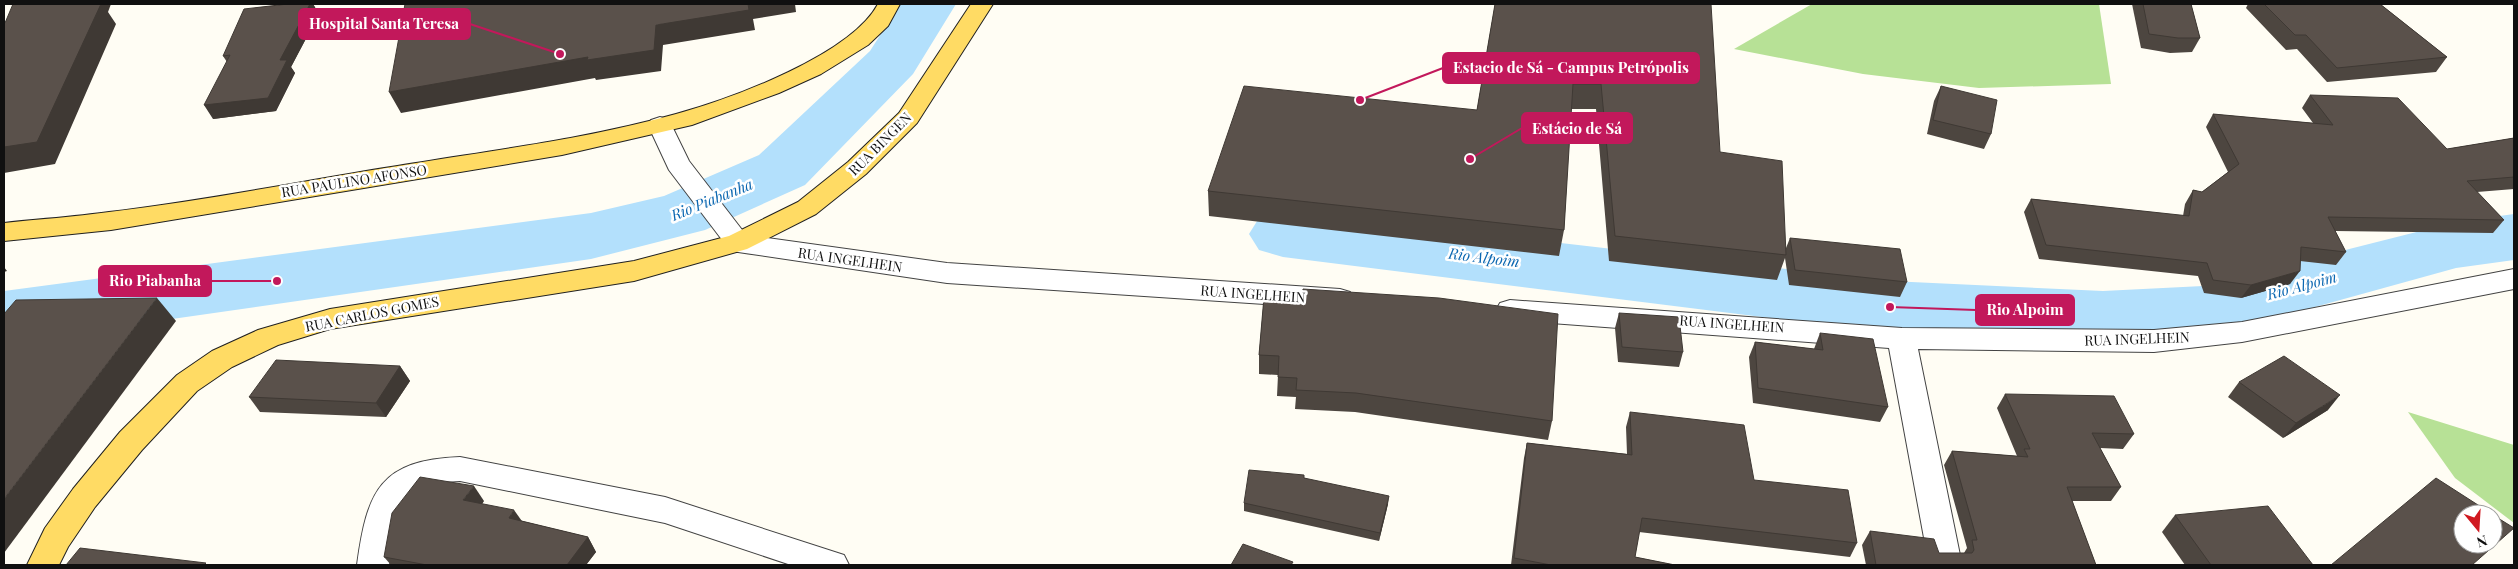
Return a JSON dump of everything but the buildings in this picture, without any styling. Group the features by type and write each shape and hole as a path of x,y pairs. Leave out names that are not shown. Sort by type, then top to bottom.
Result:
{"main road":[{"path":"660,126 717,108 813,69 860,40 880,21 889,4"},
{"name":"RUA BINGEN","path":"738,243 806,208 857,168 908,118 982,4"},
{"name":"RUA PAULINO AFONSO","path":"4,232 130,218 562,147 660,126"},
{"name":"RUA CARLOS GOMES","path":"43,565 56,538 84,498 131,441 187,383 222,359 268,337 330,319 634,271 738,243"}],"street":[{"path":"660,126 678,164 738,243"},
{"name":"RUA INGELHEIN","path":"738,243 947,273 1369,301"},
{"name":"RUA INGELHEIN","path":"1487,309 1902,338 2134,341 2242,332 2514,279"},
{"path":"1902,338 1946,565"},
{"path":"373,565 384,508 394,488 410,477 435,468 460,468 665,510 832,565"}],"green space":[{"path":"1812,4 2099,4 2111,84 1979,88 1863,74 1734,49"},
{"path":"2408,412 2514,445 2514,523 2503,515 2503,504 2489,504 2455,478"}],"waterway":[{"name":"Rio Piabanha","path":"4,317 591,236 682,214 782,170 892,62 928,4"},
{"name":"Rio Alpoim","path":"1283,234 1890,307 2103,317 2203,312 2456,245 2514,237"}],"place":[{"name":"Hospital Santa Teresa","path":"560,54"},
{"name":"Estacio de Sá - Campus Petrópolis","path":"1360,100"},
{"name":"Estácio de Sá","path":"1470,159"},
{"name":"Rio Piabanha","path":"277,281"},
{"name":"Rio Alpoim","path":"1890,307"}]}
